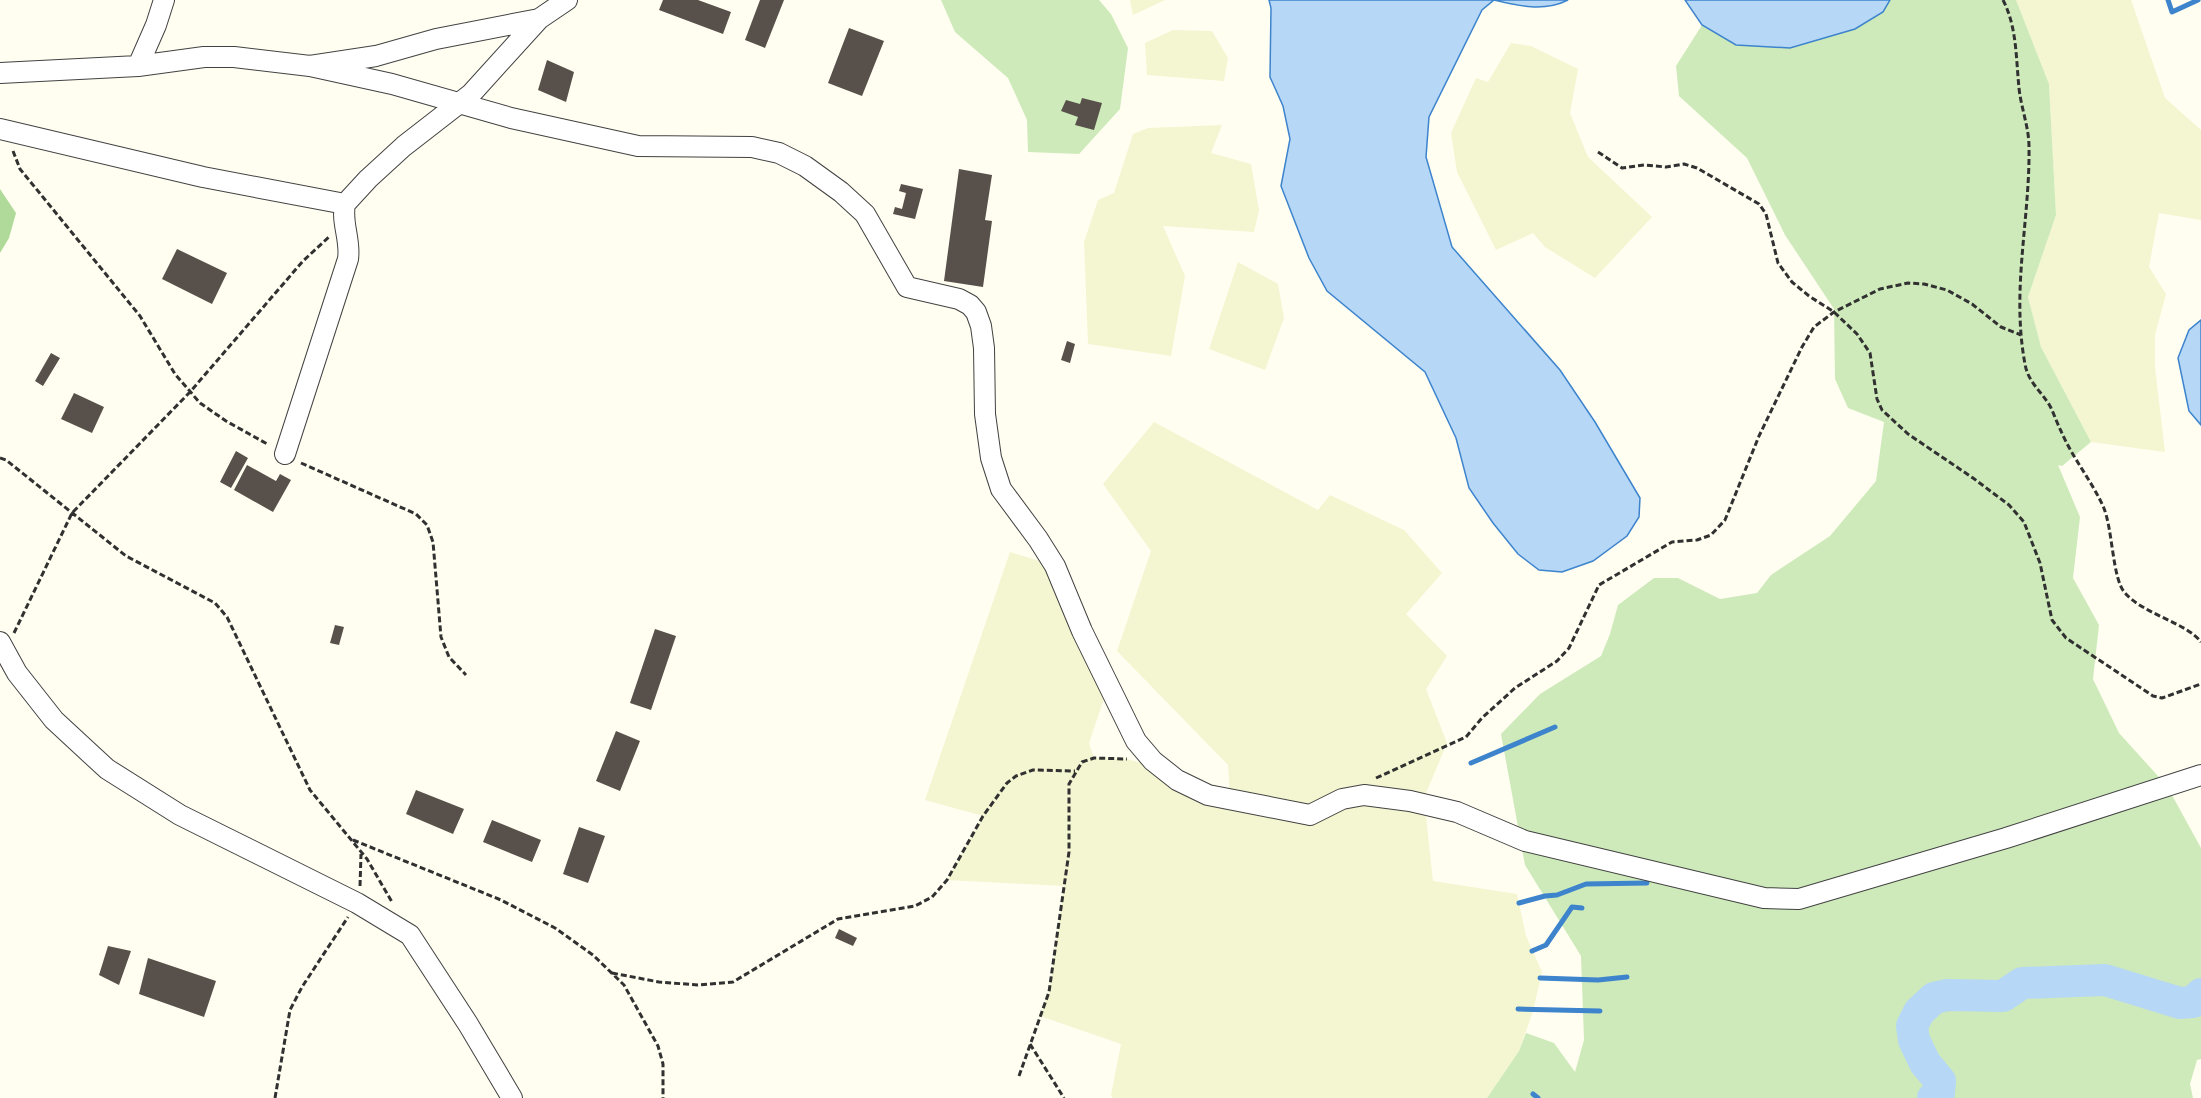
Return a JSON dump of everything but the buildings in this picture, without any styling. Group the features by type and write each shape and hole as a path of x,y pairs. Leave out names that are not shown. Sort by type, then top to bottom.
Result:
{"street":[{"path":"138,66 164,0"},
{"path":"285,454 348,259 350,249 345,213 368,179 404,146 462,103 539,19 567,0"},
{"path":"310,66 376,56 436,39 539,19"},
{"path":"0,73 138,66 204,57 234,57 310,66 392,84 511,117 638,146 752,147 778,153 805,166 865,213 907,287 959,299 970,305 976,312 981,326 984,348 985,414 991,458 1001,489 1055,566 1082,631 1136,741 1153,761 1177,780 1208,795 1310,815 1342,799 1364,795 1410,801 1457,812 1525,841 1764,898 1799,899 2006,838 2201,775"},
{"path":"2,129 345,213"},
{"path":"3,646 17,673 54,720 107,769 180,815 357,903 410,935 468,1024 512,1098"}],"path":[{"path":"2003,0 2009,12 2015,37 2020,92 2030,145 2018,296 2025,366 2032,385 2048,403 2104,508 2111,529 2114,563 2124,593 2151,612 2196,635 2201,642"},
{"path":"2,129 20,169 140,316 175,374 200,404 314,470 417,514 428,525 433,542 441,638 449,657 465,675"},
{"path":"1598,152 1622,168 1644,165 1666,167 1684,164 1697,168 1758,204 1766,214 1778,263 1792,282 1834,312 1857,334 1870,353 1877,399 1882,410 1908,434 2009,505 2024,522 2040,562 2052,620 2066,638 2152,696 2162,698 2201,684"},
{"path":"3,646 72,513 190,392 345,213"},
{"path":"1374,779 1466,737 1482,718 1515,688 1557,661 1569,648 1599,585 1672,542 1696,540 1711,535 1725,520 1759,436 1808,337 1814,327 1834,312 1880,290 1908,282 1947,290 1972,304 2001,327 2021,335"},
{"path":"0,458 6,460 126,556 214,603 221,610 227,617 248,659 310,790 361,852 395,907"},
{"path":"1019,1076 1049,992 1069,852 1069,784 1075,771 1082,762 1094,758 1127,759 1163,769"},
{"path":"612,973 659,982 698,985 733,982 838,919 915,906 932,897 947,879 983,816 1007,783 1034,770 1075,771"},
{"path":"351,839 501,900 555,928 593,955 624,985 658,1046 663,1064 663,1098"},
{"path":"275,1098 290,1010 302,987 357,903 362,878 361,852"},
{"path":"1030,1044 1064,1098"}],"green space":[{"path":"941,0 1099,0 1111,14 1128,48 1120,109 1079,154 1028,152 1027,120 1008,78 955,32"},
{"path":"1130,0 1165,0 1133,15"},
{"path":"1890,0 2016,0 2049,84 2056,215 2028,297 2041,347 2091,442 2062,466 2058,465 2080,517 2073,578 2099,625 2093,679 2119,733 2167,786 2201,848 2201,1059 2197,1060 2190,1084 2193,1098 1487,1098 1519,1051 1526,1033 1554,1043 1575,1072 1584,1040 1581,956 1525,865 1501,734 1540,694 1601,656 1618,605 1654,578 1678,578 1720,599 1757,593 1771,575 1830,536 1876,481 1884,422 1848,408 1835,379 1834,309 1785,235 1747,158 1679,96 1676,66 1702,25 1736,45 1883,12"},
{"path":"2016,0 2131,0 2165,98 2201,130 2201,220 2159,213 2149,267 2166,294 2155,335 2155,367 2165,452 2091,442 2041,347 2028,297 2056,215 2049,84"},
{"path":"1173,30 1212,31 1228,58 1224,81 1147,75 1145,43"},
{"path":"1511,43 1531,46 1578,69 1570,113 1588,157 1652,217 1595,278 1545,247 1533,233 1496,250 1457,172 1451,133 1476,78 1488,82"},
{"path":"1222,125 1211,153 1251,164 1259,210 1254,232 1163,226 1185,276 1171,356 1088,344 1084,242 1098,200 1114,193 1133,134 1148,128"},
{"path":"0,189 16,213 9,238 0,253"},
{"path":"1238,262 1278,284 1284,318 1265,370 1209,349"},
{"path":"1154,422 1318,510 1330,495 1404,530 1442,573 1406,614 1447,656 1426,689 1447,743 1424,798 1433,881 1517,894 1526,936 1542,972 1533,1011 1519,1051 1487,1098 1113,1098 1111,1095 1121,1044 1040,1016 1049,992 1064,886 947,880 983,816 925,800 1010,552 1055,566 1109,684 1089,743 1094,758 1127,759 1163,769 1230,799 1228,765 1117,651 1151,551 1103,484"}],"water":[{"path":"1269,0 1494,0 1482,10 1429,117 1426,157 1452,247 1560,370 1595,422 1640,498 1639,517 1627,536 1593,561 1562,572 1539,570 1518,554 1469,488 1456,438 1425,372 1327,291 1309,258 1281,186 1290,139 1283,106 1270,77 1271,8"},
{"path":"1494,0 1568,0 1541,7 1522,6"},
{"path":"1685,0 1890,0 1883,12 1855,29 1790,48 1736,45 1702,25"},
{"path":"2201,320 2201,425 2189,411 2178,358 2189,330"}],"waterway":[{"path":"2168,0 2172,12 2198,0"},
{"path":"1471,763 1555,727"},
{"path":"1519,903 1557,895 1586,884 1647,883"},
{"path":"1532,951 1546,945 1572,907 1582,908"},
{"path":"1540,978 1598,980 1627,977"},
{"path":"1933,1098 1939,1093 1940,1081 1925,1063 1914,1040 1912,1026 1919,1012 1934,998 1948,995 2003,996 2022,983 2105,980 2180,1003 2193,1002 2201,994"},
{"path":"1518,1009 1600,1011"},
{"path":"1533,1094 1538,1098"}]}
